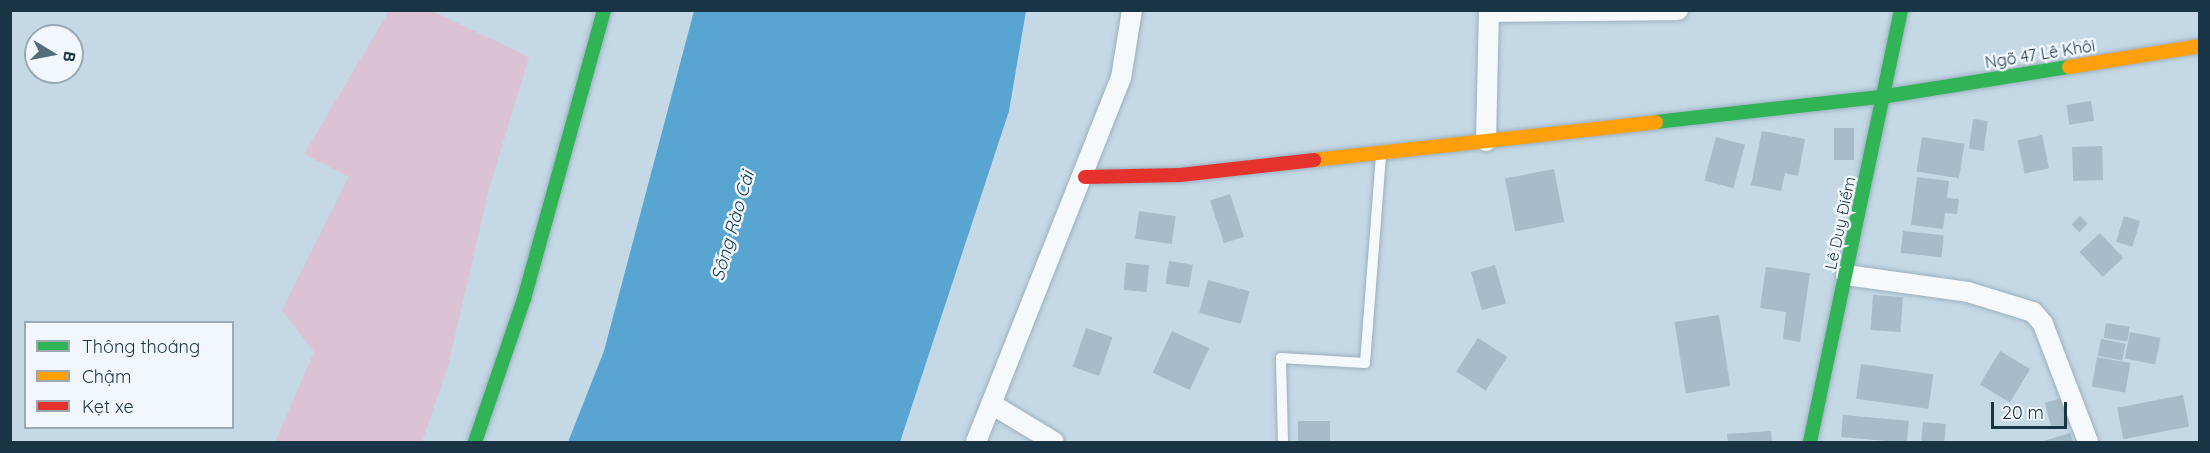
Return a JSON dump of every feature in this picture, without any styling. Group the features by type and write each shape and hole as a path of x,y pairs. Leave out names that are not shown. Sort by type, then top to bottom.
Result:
{"street":[{"path":"475,442 524,299 604,10"},
{"path":"976,442 1085,177 1121,78 1132,10"},
{"path":"1486,141 1489,11 1678,10"},
{"name":"Lê Duy Điếm","path":"1810,442 1887,96 1901,10"},
{"name":"Ngõ 47 Lê Khôi","path":"1085,177 1180,175 1887,96 2199,46"},
{"path":"1846,275 1968,292 2033,312 2043,324 2088,442"},
{"path":"993,405 1054,442"}],"lane":[{"path":"1283,442 1281,358 1365,363 1381,154"}],"shaded area":[{"path":"389,11 432,11 529,57 489,189 448,366 422,442 275,442 314,352 282,310 349,177 304,154"}],"water":[{"name":"Sông Rào Cái","path":"694,11 1026,11 1009,111 900,442 568,442 604,351"}],"building":[{"path":"2091,101 2094,121 2069,125 2066,105"},
{"path":"1973,119 1988,121 1984,151 1969,149"},
{"path":"1834,128 1854,128 1854,160 1834,160"},
{"path":"1762,131 1805,139 1798,176 1785,173 1781,191 1751,185"},
{"path":"2042,135 2049,168 2025,173 2018,140"},
{"path":"1716,137 1745,145 1733,188 1704,180"},
{"path":"1922,137 1964,144 1959,178 1917,172"},
{"path":"2102,146 2103,180 2073,181 2072,147"},
{"path":"1554,169 1564,222 1515,232 1505,179"},
{"path":"1917,177 1949,181 1947,198 1959,199 1957,214 1945,213 1943,229 1911,225"},
{"path":"1230,194 1244,237 1224,243 1210,200"},
{"path":"1139,211 1176,216 1172,244 1135,239"},
{"path":"2080,216 2088,224 2079,232 2072,224"},
{"path":"2124,216 2140,221 2132,247 2116,242"},
{"path":"1903,231 1944,235 1941,257 1901,253"},
{"path":"2100,233 2123,258 2103,277 2080,252"},
{"path":"1169,261 1193,265 1189,287 1165,284"},
{"path":"1126,263 1149,265 1147,292 1124,290"},
{"path":"1495,265 1506,303 1482,310 1471,272"},
{"path":"1766,267 1810,273 1800,342 1783,339 1786,312 1760,308"},
{"path":"1208,280 1250,291 1241,324 1199,313"},
{"path":"1873,295 1903,297 1900,332 1871,330"},
{"path":"1719,315 1730,386 1686,393 1675,322"},
{"path":"2106,323 2130,327 2127,342 2104,338"},
{"path":"1086,328 1112,337 1099,376 1073,367"},
{"path":"1172,331 1209,348 1190,390 1153,373"},
{"path":"2130,332 2160,338 2155,364 2125,359"},
{"path":"1478,338 1507,357 1486,391 1456,372"},
{"path":"2101,339 2126,344 2122,360 2098,356"},
{"path":"2000,351 2030,369 2010,402 1980,384"},
{"path":"2097,357 2130,363 2125,392 2092,387"},
{"path":"1861,364 1933,374 1928,409 1856,399"},
{"path":"2183,395 2189,426 2123,439 2117,408"},
{"path":"2066,397 2073,423 2052,429 2045,403"},
{"path":"1843,415 1909,421 1907,442 1841,437"},
{"path":"1298,421 1330,421 1330,442 1298,442"},
{"path":"1923,422 1946,424 1944,442 1921,442"},
{"path":"1771,431 1772,442 1728,442 1727,434"},
{"path":"2070,433 2073,442 2040,442"}],"traffic: fast":[{"path":"475,442 524,299 604,10"},
{"path":"1810,442 1901,10"},
{"path":"1656,122 1887,96 2069,67"}],"traffic: slow":[{"path":"2069,67 2200,46"},
{"path":"1314,160 1656,122"}],"traffic: jam":[{"path":"1085,177 1180,175 1314,160"}]}
